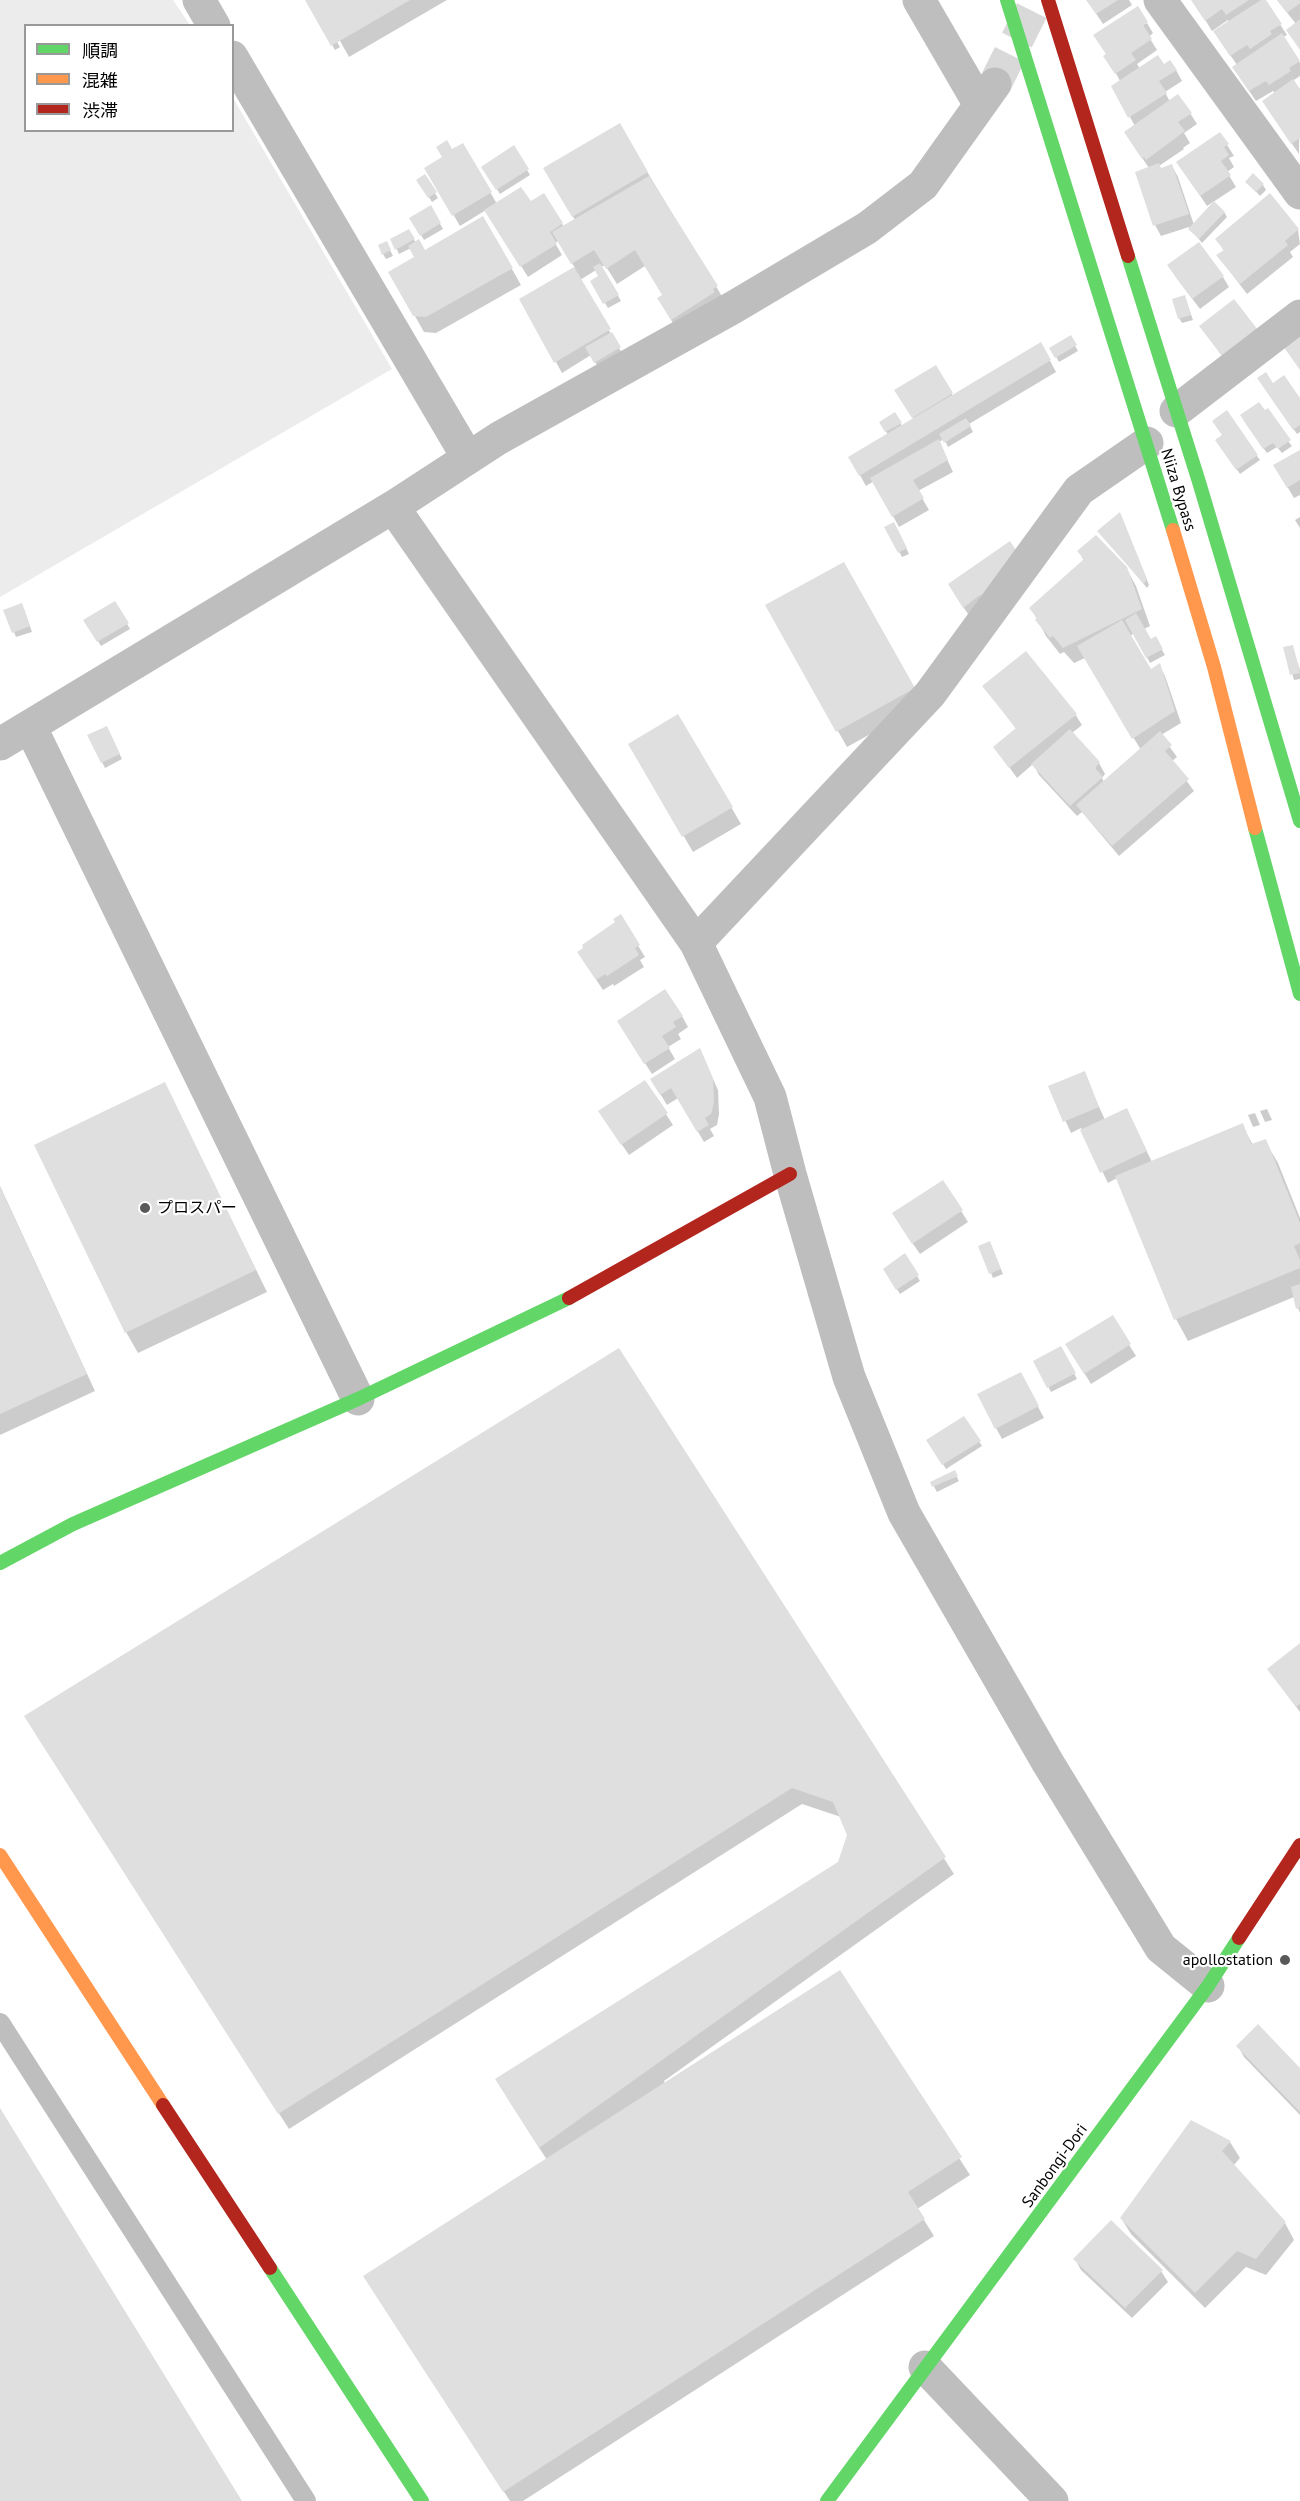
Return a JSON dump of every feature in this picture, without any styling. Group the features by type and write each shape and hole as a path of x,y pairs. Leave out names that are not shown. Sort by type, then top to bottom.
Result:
{"main road":[{"name":"Niiza Bypass","path":"1007,0 1147,443 1214,668 1280,928 1300,994"},
{"name":"Niiza Bypass","path":"1048,0 1259,678 1300,821"},
{"path":"0,1563 73,1524 358,1399 585,1290 790,1174"},
{"name":"Sanbongi-Dori","path":"827,2501 1208,1986 1300,1845"},
{"path":"0,1855 422,2501"}],"street":[{"path":"199,0 213,24"},
{"path":"0,744 393,507 499,438 734,307 867,228 922,185 987,95 919,0"},
{"path":"1160,0 1290,160 1300,193"},
{"path":"234,60 468,458"},
{"path":"1176,411 1300,316"},
{"path":"696,943 930,694 1079,490 1147,443"},
{"path":"393,507 696,943 770,1098 849,1377 904,1514 1048,1763 1161,1948 1208,1986"},
{"path":"30,726 358,1399"},
{"path":"925,2367 1052,2501"}],"lane":[{"path":"0,2023 306,2501"}],"shaded area":[{"path":"0,0 173,0 189,24 24,24 24,132 234,132 234,100 392,369 0,597"}],"building":[{"path":"305,0 410,0 331,46"},
{"path":"1086,0 1118,0 1096,14"},
{"path":"1191,0 1249,0 1226,15 1222,9 1205,21"},
{"path":"1261,0 1266,0 1282,24 1270,31 1272,34 1250,49 1247,45 1230,56 1213,31"},
{"path":"1277,0 1300,0 1300,3 1287,13"},
{"path":"1138,6 1148,22 1143,25 1152,39 1131,53 1136,60 1115,74 1103,56 1106,54 1093,35"},
{"path":"1300,19 1300,50 1286,30"},
{"path":"1282,33 1300,61 1289,68 1291,71 1269,85 1266,81 1249,91 1232,67"},
{"path":"1158,55 1164,64 1170,60 1177,70 1159,81 1167,93 1128,118 1111,86"},
{"path":"1293,79 1300,89 1300,138 1291,144 1262,101"},
{"path":"1178,94 1192,113 1178,122 1185,131 1146,160 1144,157 1142,159 1124,132"},
{"path":"620,123 648,172 572,217 543,168"},
{"path":"1220,132 1229,144 1224,147 1229,155 1221,161 1231,175 1200,196 1176,162"},
{"path":"447,140 452,149 463,143 492,192 452,216 424,168 442,157 436,147"},
{"path":"514,145 529,169 496,190 481,167"},
{"path":"1159,163 1161,168 1172,164 1189,214 1153,226 1135,172"},
{"path":"1253,173 1264,184 1256,192 1245,182"},
{"path":"425,174 437,192 428,198 416,180"},
{"path":"649,176 718,286 713,289 715,292 671,320 657,298 662,295 635,250 606,269 594,250 571,264 552,232"},
{"path":"521,187 531,201 544,193 563,223 550,232 557,244 520,267 484,210"},
{"path":"1270,193 1299,229 1285,241 1288,245 1240,284 1216,255 1224,250 1215,239"},
{"path":"1214,201 1225,212 1199,239 1188,229"},
{"path":"431,205 441,223 420,236 409,218"},
{"path":"483,216 513,268 426,317 413,316 388,272 414,257 408,246 419,239 425,250"},
{"path":"409,229 415,239 395,250 390,239"},
{"path":"387,241 391,250 382,255 378,245"},
{"path":"1199,242 1224,276 1192,299 1167,265"},
{"path":"600,263 619,295 603,304 590,281 598,276 593,267"},
{"path":"574,267 611,329 554,363 519,299"},
{"path":"1185,295 1191,315 1178,319 1172,299"},
{"path":"1234,299 1258,330 1223,357 1199,326"},
{"path":"612,332 621,347 594,363 585,347"},
{"path":"1300,333 1300,370 1283,346"},
{"path":"1071,335 1077,345 1055,358 1049,348"},
{"path":"1041,342 1051,360 859,476 848,457"},
{"path":"936,365 953,393 912,418 894,390"},
{"path":"1266,372 1273,383 1284,375 1300,398 1300,425 1293,430 1257,378"},
{"path":"1259,402 1265,410 1268,408 1291,440 1278,449 1273,443 1263,449 1240,415"},
{"path":"1227,410 1258,455 1236,470 1215,440 1222,435 1212,421"},
{"path":"895,412 902,423 885,432 879,422"},
{"path":"966,418 971,426 944,443 939,434"},
{"path":"939,439 948,460 913,480 924,498 892,517 870,478"},
{"path":"1300,450 1300,480 1287,488 1273,465"},
{"path":"1120,512 1147,579 1144,584 1097,531"},
{"path":"894,522 907,548 898,553 884,527"},
{"path":"1096,535 1127,567 1142,609 1063,648 1053,636 1050,638 1035,620 1037,618 1029,608 1084,559 1077,551"},
{"path":"1010,541 1023,561 985,600 980,595 963,608 948,584"},
{"path":"844,562 915,688 836,732 765,605"},
{"path":"115,601 129,623 97,642 83,620"},
{"path":"22,603 30,626 12,633 3,610"},
{"path":"1136,613 1151,639 1156,636 1163,649 1146,658 1125,620"},
{"path":"1122,620 1151,669 1160,663 1175,711 1132,739 1077,646"},
{"path":"1293,645 1300,673 1290,675 1283,647"},
{"path":"1026,651 1077,714 1009,768 993,747 1016,728 982,686"},
{"path":"678,714 733,807 682,837 628,744"},
{"path":"107,726 120,754 101,763 87,735"},
{"path":"1070,729 1100,762 1095,768 1103,777 1070,806 1031,764"},
{"path":"1160,731 1172,745 1165,751 1189,779 1112,846 1076,805"},
{"path":"621,914 640,945 635,948 639,955 607,976 605,974 596,980 577,952 583,948 582,945 615,922 613,919"},
{"path":"665,989 683,1016 673,1022 676,1027 662,1036 670,1048 644,1064 617,1021"},
{"path":"700,1048 713,1078 714,1102 711,1114 705,1118 709,1125 697,1132 671,1088 660,1095 650,1079"},
{"path":"1085,1071 1099,1107 1063,1122 1048,1086"},
{"path":"645,1080 668,1113 621,1145 598,1111"},
{"name":"プロスパー","path":"165,1082 256,1270 125,1333 34,1145"},
{"path":"1127,1108 1147,1151 1100,1173 1080,1130"},
{"path":"1243,1123 1251,1144 1266,1139 1300,1223 1300,1243 1294,1246 1300,1260 1300,1268 1174,1320 1115,1176"},
{"path":"943,1180 963,1210 912,1244 892,1213"},
{"path":"0,1187 87,1374 0,1414"},
{"path":"990,1241 1001,1269 989,1274 978,1246"},
{"path":"905,1253 919,1275 896,1290 883,1269"},
{"path":"1300,1284 1300,1307 1296,1309 1291,1287"},
{"path":"1113,1315 1131,1344 1084,1374 1065,1344"},
{"path":"1061,1346 1076,1373 1047,1388 1033,1361"},
{"path":"619,1348 946,1857 539,2148 495,2079 838,1862 847,1835 833,1802 792,1788 278,2114 24,1716"},
{"path":"1021,1372 1039,1406 995,1429 977,1394"},
{"path":"964,1416 981,1441 942,1465 926,1440"},
{"path":"955,1470 958,1476 932,1487 930,1482"},
{"path":"1300,1643 1300,1704 1296,1707 1267,1669"},
{"path":"840,1970 962,2157 908,2192 925,2219 503,2492 363,2276"},
{"path":"1258,2024 1300,2068 1300,2112 1236,2046"},
{"path":"0,2108 242,2501 0,2501"},
{"path":"1191,2120 1231,2141 1222,2151 1286,2222 1256,2259 1237,2251 1195,2293 1120,2218"},
{"path":"1111,2220 1163,2270 1125,2308 1073,2259"}],"tunnel":[{"path":"995,84 1037,0"}],"traffic: fast":[{"path":"1007,0 1173,530"},
{"path":"1128,256 1199,482 1300,821"},
{"path":"1255,828 1300,994"},
{"path":"0,1563 73,1524 358,1399 569,1298"},
{"path":"827,2501 1208,1986 1239,1938"},
{"path":"270,2268 422,2501"}],"traffic: slow":[{"path":"1173,530 1214,667 1255,828"},
{"path":"0,1855 163,2105"}],"traffic: jam":[{"path":"1048,0 1128,256"},
{"path":"569,1298 790,1174"},
{"path":"1239,1938 1300,1845"},
{"path":"163,2105 270,2268"}],"place":[{"name":"プロスパー","path":"145,1208"},
{"name":"apollostation","path":"1285,1960"}]}
